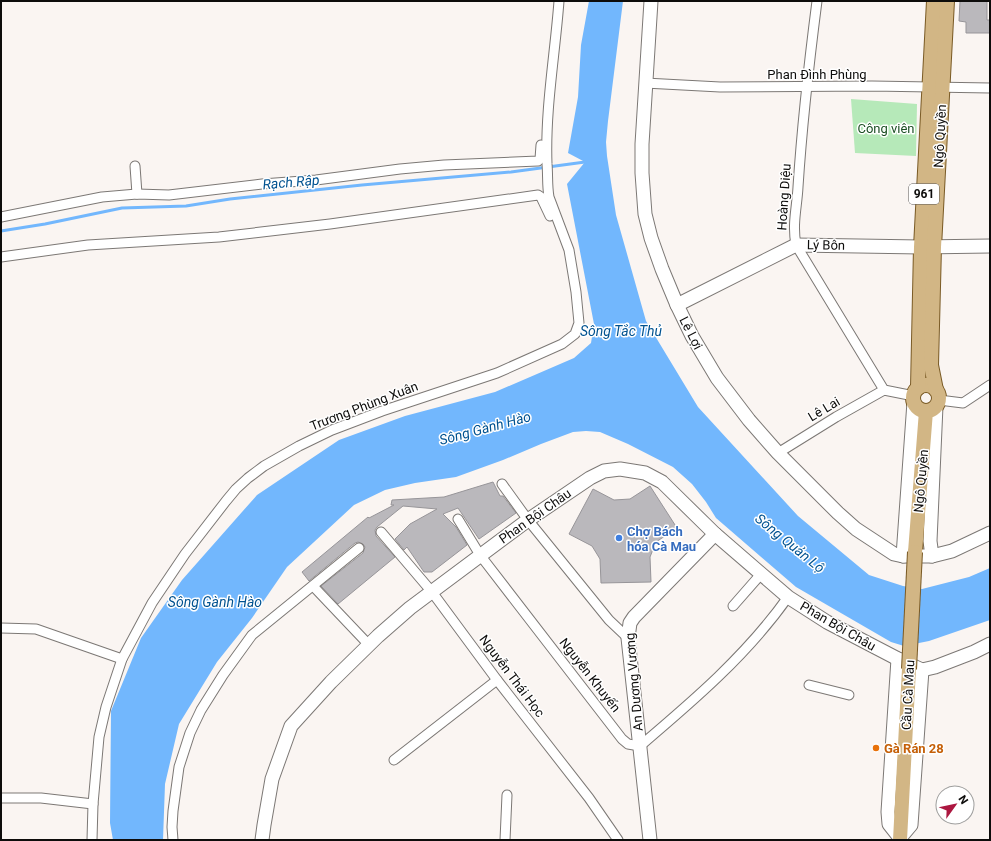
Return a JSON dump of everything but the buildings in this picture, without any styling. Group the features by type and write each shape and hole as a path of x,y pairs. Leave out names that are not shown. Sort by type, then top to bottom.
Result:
{"main road":[{"name":"Ngô Quyền","path":"915,395 928,247 936,88 934,1"},
{"name":"Ngô Quyền","path":"936,88 947,1"},
{"name":"Ngô Quyền","path":"909,554 934,402 931,365 928,247"},
{"path":"926,385 930,386 934,402 919,408 915,395 926,385"},
{"name":"Cầu Cà Mau","path":"900,839 916,669 909,554"}],"street":[{"path":"1,217 102,197 137,194 169,195 444,165 538,162 540,159 542,124 548,117 559,1"},
{"name":"Lê Lợi","path":"651,1 642,144 642,173 645,214 651,238 677,305 692,336 717,378 749,420 778,453 856,529 894,554 932,556 952,550 990,533"},
{"name":"Hoàng Diệu","path":"817,1 806,87 794,223 796,244 884,390"},
{"name":"Phan Đình Phùng","path":"645,83 720,86 990,88"},
{"name":"Trương Phùng Xuân","path":"92,840 93,804 99,737 106,706 122,659 152,603 185,554 226,501 248,478 264,466 299,446 332,430 382,411 497,372 562,344 575,334 579,323 576,292 569,250 549,198 548,190 548,117"},
{"path":"135,166 137,194"},
{"path":"1,257 88,245 219,237 330,224 538,195 541,197 554,225 563,236"},
{"name":"Lý Bôn","path":"677,305 796,244 928,247 990,246"},
{"path":"932,556 930,541 934,402 962,403 990,385"},
{"path":"884,390 915,395 909,554"},
{"name":"Lê Lai","path":"778,453 836,417 884,390"},
{"name":"Phan Bội Châu","path":"262,840 272,779 291,726 331,682 410,608 462,570 480,554 528,520 590,478 604,471 620,469 645,473 662,482 715,534 788,597 828,622 916,669"},
{"path":"502,484 528,520 609,620 628,638"},
{"name":"Nguyễn Khuyến","path":"458,519 480,554 622,739 628,744 640,746"},
{"name":"Nguyễn Thái Học","path":"381,532 432,592 497,680 589,798 618,840"},
{"name":"An Dương Vương","path":"650,840 628,638 630,623 634,617 715,534"},
{"path":"173,840 173,811 179,767 190,734 201,710 223,675 252,635 359,548"},
{"path":"733,606 761,574"},
{"path":"313,586 369,645"},
{"path":"640,746 687,707 739,656 761,632 788,597"},
{"path":"1,628 36,629 122,659"},
{"path":"916,669 946,664 990,644"},
{"path":"898,660 888,812 889,824 900,839"},
{"path":"394,760 497,680"},
{"path":"809,685 849,695"},
{"path":"505,840 507,795"},
{"path":"1,798 41,798 93,804"}],"green space":[{"name":"Công viên","path":"851,99 917,104 916,156 855,153"}],"water":[{"path":"589,1 623,1 606,142 616,215 646,321 698,407 798,516 869,575 903,586 922,589 969,577 990,568 990,620 929,641 904,646 891,642 796,587 716,518 692,484 673,467 628,444 600,432 573,432 456,477 415,483 385,490 354,505 287,567 252,618 217,662 179,724 165,784 163,840 113,840 110,823 111,711 141,638 182,580 257,495 339,440 405,416 495,392 574,358 591,343 594,324 567,184 585,162 568,153 578,97 581,45"}],"waterway":[{"name":"Rạch Rập","path":"1,231 45,224 122,208 186,206 230,199 362,185 511,172 585,162"}],"place":[{"name":"Chợ Bách hóa Cà Mau","path":"619,538"},
{"name":"Gà Rán 28","path":"876,748"}],"water label":[{"name":"Sông Tắc Thủ","path":"621,331"},
{"name":"Sông Gành Hào","path":"485,428"},
{"name":"Sông Quản Lộ","path":"790,543"},
{"name":"Sông Gành Hào","path":"215,602"}]}
